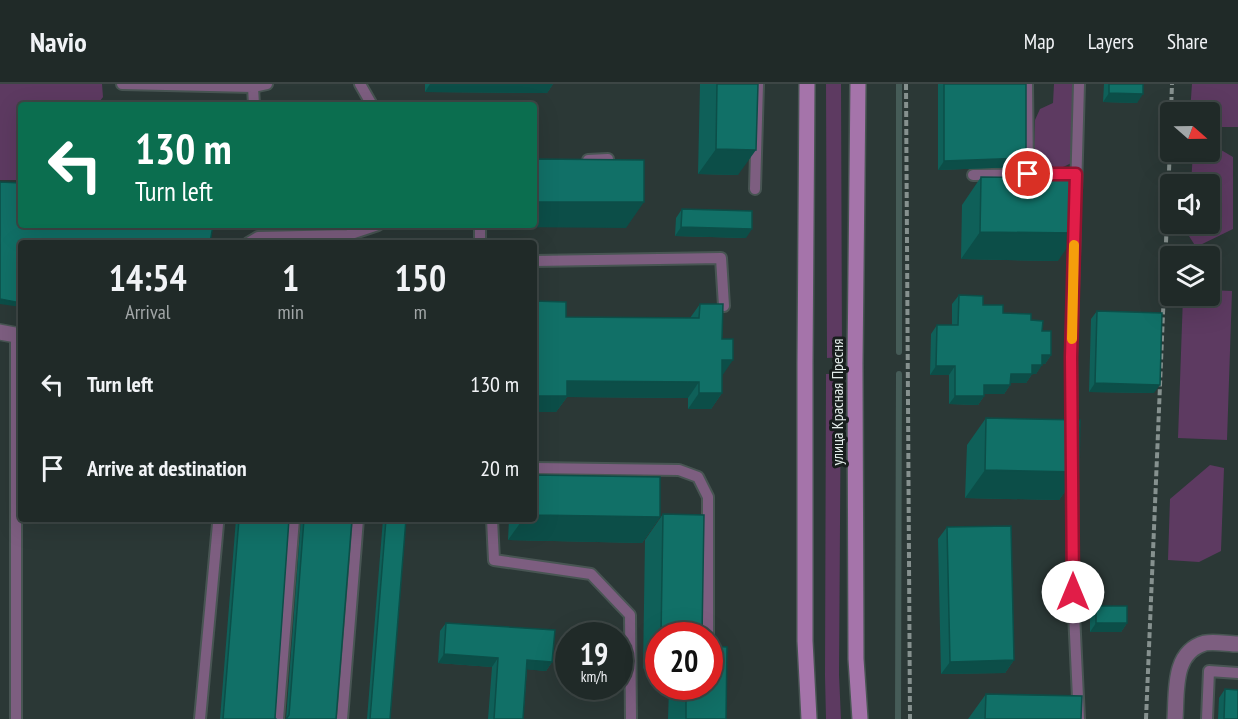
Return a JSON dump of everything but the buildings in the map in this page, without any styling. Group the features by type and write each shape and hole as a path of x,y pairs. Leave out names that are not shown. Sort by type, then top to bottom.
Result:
{"street":[{"name":"улица Красная Пресня","path":"807,84 805,606 809,719"},
{"name":"улица Красная Пресня","path":"858,84 855,364 856,659 860,719"},
{"path":"0,332 18,335"},
{"path":"1175,719 1179,666 1189,652 1205,643 1238,644"}],"lane":[{"path":"122,84 253,87 267,84"},
{"path":"360,84 370,102"},
{"path":"755,189 758,84"},
{"path":"1028,84 1028,174"},
{"path":"1078,719 1073,592 1071,357 1079,84"},
{"path":"253,87 254,102"},
{"path":"576,160 608,159"},
{"path":"973,175 1076,174"},
{"path":"258,228 258,237"},
{"path":"253,240 258,237 348,235 369,228"},
{"path":"537,261 721,258 724,306"},
{"path":"16,719 18,335"},
{"path":"537,468 679,470 698,477 708,497 708,622"},
{"path":"278,719 294,522"},
{"path":"342,719 358,522"},
{"path":"492,522 494,560 591,574 630,615 631,719"},
{"path":"200,719 218,524"},
{"path":"1207,719 1209,671 1238,673"}],"path":[{"path":"906,84 910,719"},
{"path":"1171,102 1172,84"},
{"path":"1146,719 1169,162"}],"shaded area":[{"path":"0,84 102,84 103,97 99,102 18,102 18,180 0,180"},
{"path":"826,84 841,84 842,357 827,358"},
{"path":"1054,84 1075,84 1073,162 1053,169 1043,166 1034,159 1035,120 1040,109 1053,103"},
{"path":"1192,84 1238,84 1238,127 1220,127 1220,102 1191,102"},
{"path":"1220,149 1233,157 1233,229 1198,246 1195,246 1189,234 1220,234 1220,174 1192,174 1192,162 1220,162"},
{"path":"1220,290 1232,291 1227,440 1178,438 1183,306 1220,306"},
{"path":"826,374 841,374 839,675 841,719 826,719"},
{"path":"1210,465 1224,468 1221,551 1199,562 1168,560 1170,499"}],"waterway":[{"path":"899,84 899,352"},
{"path":"898,719 899,374"}],"slow traffic":[{"path":"1072,339 1074,245"}],"route":[{"path":"1028,174 1076,174 1071,357 1073,592"}]}
